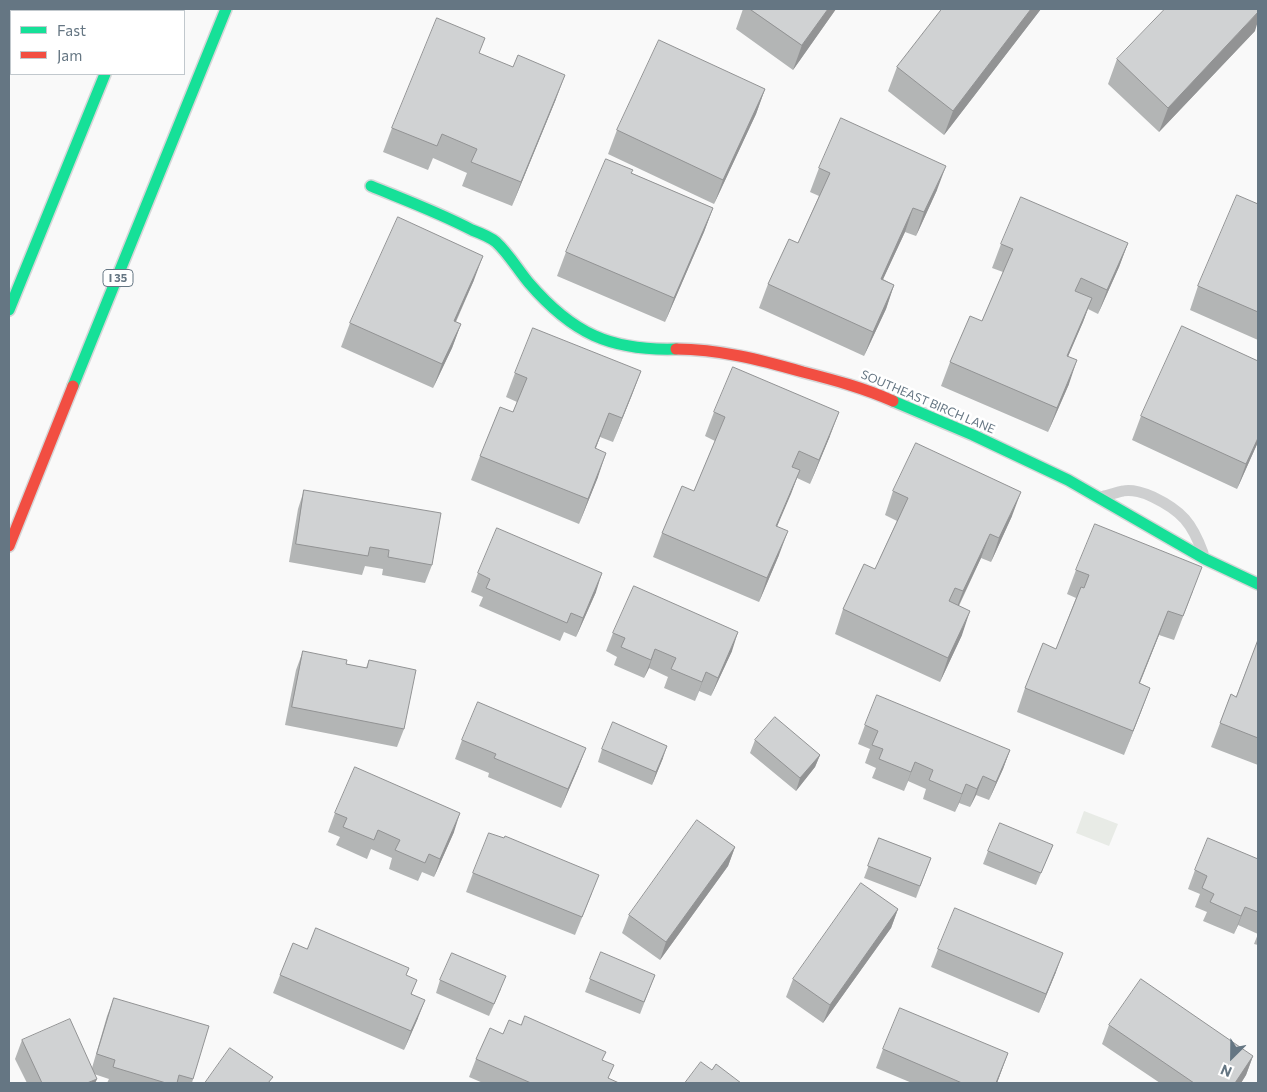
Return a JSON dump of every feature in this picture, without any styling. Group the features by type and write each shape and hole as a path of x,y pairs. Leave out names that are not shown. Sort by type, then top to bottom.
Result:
{"main road":[{"name":"I 35","path":"9,546 226,9"},
{"path":"9,310 105,75"},
{"name":"SOUTHEAST BIRCH LANE","path":"370,186 457,222 495,241 529,283 550,305 571,324 598,338 621,346 650,350 696,349 757,359 865,388 973,435 1068,480 1205,560 1258,584"}],"lane":[{"path":"1099,498 1124,490 1146,493 1170,505 1191,526 1205,560"}],"shaded area":[{"path":"1084,811 1118,824 1109,846 1076,833"}],"building":[{"path":"750,9 828,9 802,45"},
{"path":"942,9 1031,9 953,111 897,67"},
{"path":"1165,9 1258,9 1258,12 1168,108 1117,59"},
{"path":"437,18 485,38 479,53 513,67 518,55 565,75 521,182 471,162 477,149 442,134 437,146 392,128"},
{"path":"659,40 765,89 723,180 617,130"},
{"path":"841,118 946,166 924,212 913,208 881,279 894,285 873,332 768,284 789,239 798,243 830,173 819,168"},
{"path":"606,159 633,170 631,173 713,208 674,298 566,252"},
{"path":"1237,195 1258,204 1258,312 1198,286"},
{"path":"1021,197 1128,243 1107,290 1081,278 1075,291 1092,298 1067,356 1077,360 1057,408 950,362 970,316 982,321 1013,249 1001,244"},
{"path":"398,217 483,256 454,321 461,324 442,364 350,323"},
{"path":"1182,326 1258,361 1258,438 1246,464 1141,416"},
{"path":"533,328 641,371 622,418 609,413 595,448 606,453 588,499 480,456 500,407 513,412 527,378 515,373"},
{"path":"733,367 839,412 819,460 799,451 792,467 800,470 776,526 788,531 767,578 662,533 682,486 694,491 725,417 714,412"},
{"path":"916,443 1021,492 999,538 990,534 963,591 955,588 949,601 970,611 948,658 843,609 864,564 875,569 908,498 893,491"},
{"path":"304,490 441,513 432,565 388,557 389,550 370,547 368,556 296,544"},
{"path":"1095,524 1202,567 1183,616 1168,611 1139,683 1150,688 1133,731 1025,688 1043,643 1056,649 1081,587 1084,588 1089,575 1076,570"},
{"path":"497,528 602,573 583,618 571,613 567,623 486,588 490,579 478,573"},
{"path":"634,586 738,632 718,678 706,672 702,682 671,669 676,658 655,649 651,660 621,647 625,638 613,633"},
{"path":"1258,640 1258,738 1220,723 1231,694 1236,697"},
{"path":"303,651 347,660 346,664 367,668 369,660 416,670 404,729 292,707"},
{"path":"877,695 1010,750 996,782 983,776 977,789 966,784 962,794 929,780 933,770 915,762 911,772 879,759 883,749 872,745 878,731 865,725"},
{"path":"478,702 586,748 568,789 494,758 496,754 462,740"},
{"path":"775,717 820,755 800,778 755,740"},
{"path":"613,722 667,746 656,772 602,749"},
{"path":"355,767 460,813 440,859 429,854 425,863 395,850 400,840 378,830 374,840 343,827 347,818 335,813"},
{"path":"697,820 735,847 666,942 629,915"},
{"path":"1000,823 1053,845 1041,873 988,851"},
{"path":"489,833 504,838 505,836 599,875 582,917 473,873"},
{"path":"879,838 931,858 920,886 868,866"},
{"path":"1208,838 1258,859 1258,912 1245,907 1241,916 1210,902 1214,894 1202,888 1207,876 1195,870"},
{"path":"861,883 898,909 830,1005 793,979"},
{"path":"955,908 1063,953 1046,994 938,949"},
{"path":"316,928 409,968 406,975 417,980 411,994 425,1000 411,1031 280,975 293,943 307,949"},
{"path":"601,952 655,975 644,1002 590,979"},
{"path":"452,953 506,976 494,1004 440,980"},
{"path":"1141,979 1253,1056 1235,1083 1194,1083 1109,1025"},
{"path":"114,998 209,1026 193,1079 179,1075 177,1083 166,1083 113,1067 115,1060 97,1054"},
{"path":"900,1008 1008,1053 996,1083 962,1083 883,1049"},
{"path":"525,1016 606,1052 602,1060 614,1065 608,1078 619,1083 531,1083 476,1059 490,1028 503,1034 509,1020 521,1025"},
{"path":"70,1019 97,1079 87,1083 42,1083 22,1040"},
{"path":"230,1048 273,1077 268,1083 205,1083"},
{"path":"701,1062 712,1070 716,1064 741,1083 685,1083"}],"traffic: fast":[{"path":"73,386 226,9"},
{"path":"9,310 105,75"},
{"path":"371,186 435,212 494,240 545,300 561,315 594,336 631,347 676,349"},
{"path":"893,401 973,435 1068,480 1205,559 1258,584"}],"traffic: jam":[{"path":"676,349 692,349 756,359 849,385 893,401"},
{"path":"9,546 73,386"}]}
